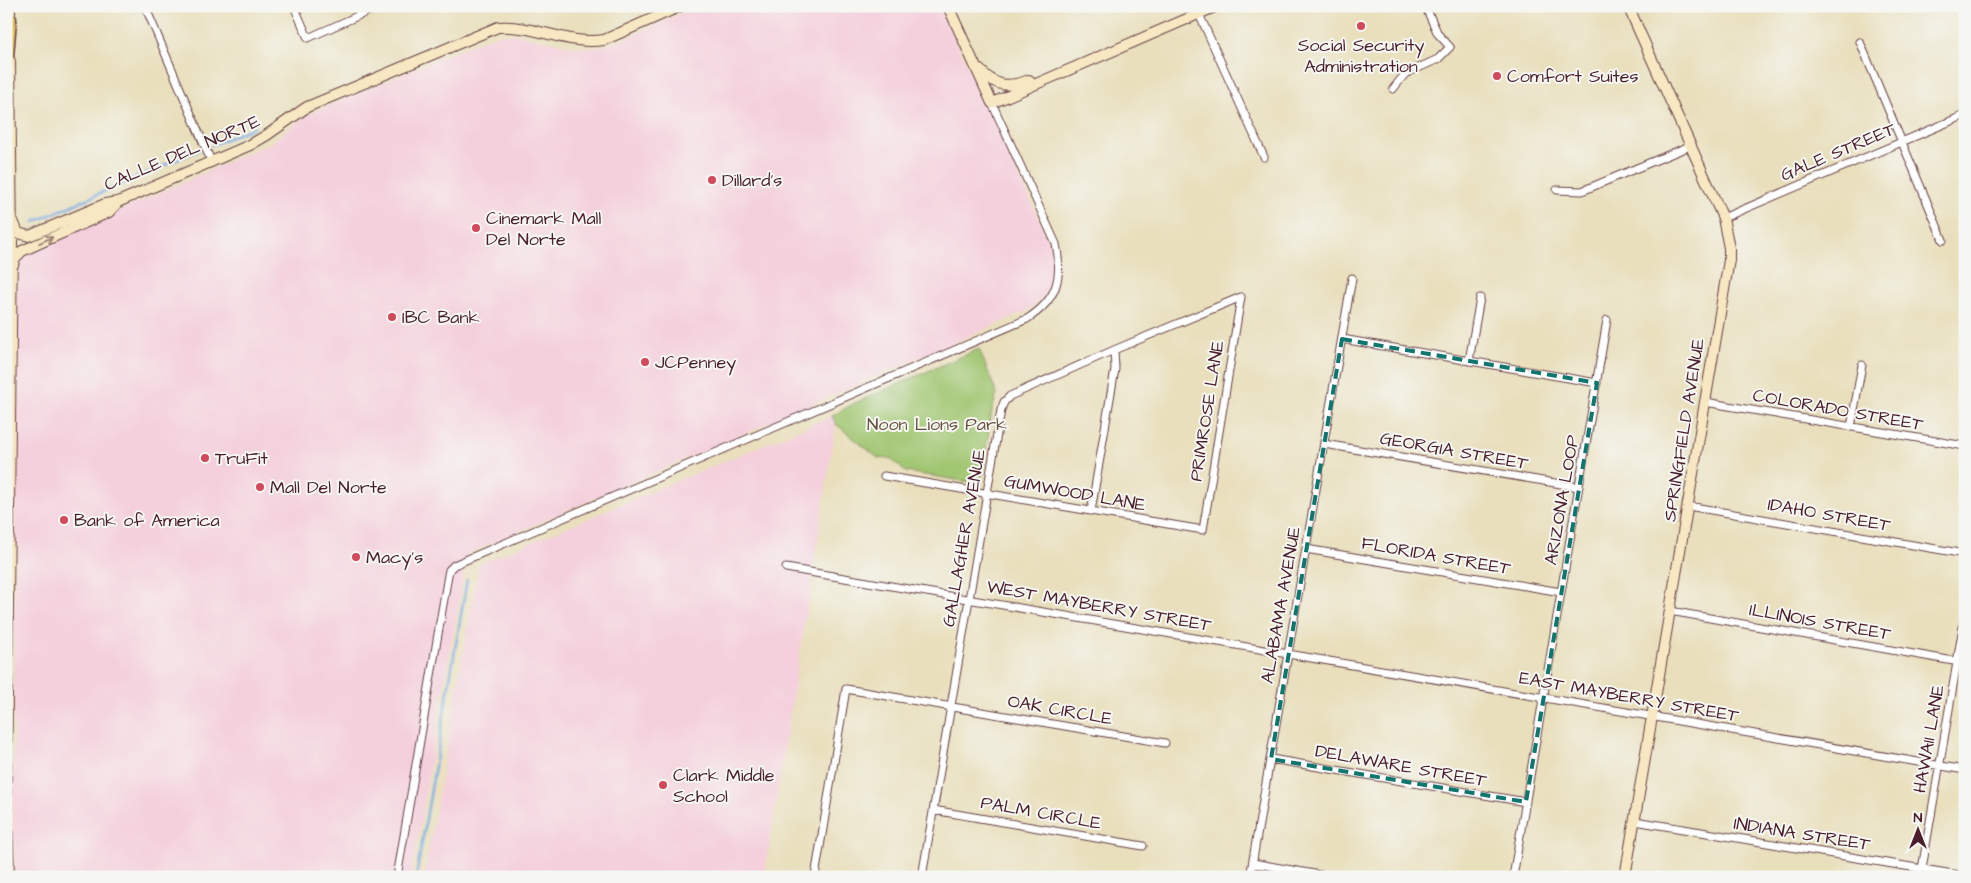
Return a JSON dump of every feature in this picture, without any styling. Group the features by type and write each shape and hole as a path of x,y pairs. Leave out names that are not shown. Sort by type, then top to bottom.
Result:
{"highway":[{"path":"6,70 10,13"}],"main road":[{"name":"CALLE DEL NORTE","path":"11,217 18,233 28,236 105,204 118,202 211,160 250,145 307,107 492,29 508,26 517,27 576,40 596,41 611,37 681,6"},
{"path":"948,6 992,103 1218,6"},
{"name":"SPRINGFIELD AVENUE","path":"1626,877 1729,260 1729,248 1723,218 1628,6"},
{"path":"6,780 11,270 10,13"},
{"path":"974,64 989,80 1006,85 1020,83 1044,74 1059,74"},
{"path":"11,270 15,258 22,251 109,212 118,202"},
{"path":"6,789 8,877"}],"street":[{"path":"145,6 211,160"},
{"path":"294,6 308,38 380,6"},
{"path":"1394,89 1405,74 1438,59 1450,47 1438,34 1425,6"},
{"path":"1198,14 1264,157"},
{"path":"1860,42 1943,240"},
{"path":"397,877 448,575 449,570 454,565 1027,319 1046,304 1052,296 1059,278 1060,267 1056,244 992,103"},
{"name":"GALE STREET","path":"1723,218 1965,115"},
{"path":"1558,190 1582,191 1692,146"},
{"name":"ALABAMA AVENUE","path":"1250,877 1352,278"},
{"name":"GALLAGHER AVENUE","path":"922,877 1001,410 1004,402 1010,396 1241,296"},
{"name":"PRIMROSE LANE","path":"1203,530 1241,296"},
{"path":"1469,361 1480,298"},
{"name":"ARIZONA LOOP","path":"1513,877 1607,320"},
{"path":"1342,339 1596,382"},
{"path":"1091,511 1115,369 1114,350"},
{"path":"1851,427 1862,365"},
{"name":"COLORADO STREET","path":"1705,402 1965,446"},
{"name":"GEORGIA STREET","path":"1324,444 1579,487"},
{"name":"GUMWOOD LANE","path":"884,476 1203,530"},
{"name":"IDAHO STREET","path":"1688,506 1965,554"},
{"name":"FLORIDA STREET","path":"1306,549 1561,592"},
{"name":"WEST MAYBERRY STREET","path":"786,568 1288,654"},
{"name":"ILLINOIS STREET","path":"1670,611 1961,662"},
{"name":"HAWAII LANE","path":"1922,869 1939,766 1961,662 1965,614"},
{"name":"EAST MAYBERRY STREET","path":"1288,654 1965,770"},
{"name":"OAK CIRCLE","path":"815,877 846,689 1165,743"},
{"name":"DELAWARE STREET","path":"1270,759 1526,802"},
{"name":"PALM CIRCLE","path":"933,810 1144,846"},
{"name":"INDIANA STREET","path":"1635,821 1965,876"},
{"path":"1253,863 1331,877"}],"highlighted area":[{"path":"1342,339 1597,383 1526,802 1271,759"}],"shaded area":[{"path":"697,6 940,6 1052,247 1055,260 1052,281 1042,299 1027,311 467,554 411,877 15,877 13,834 16,261 20,256 272,142 307,115 489,37 514,34 577,47 595,48 618,42"},
{"path":"832,416 836,424 764,877 424,877 479,564"}],"green space":[{"name":"Noon Lions Park","path":"979,349 997,394 992,410 982,476 970,482 906,472 891,459 878,458 836,424 832,416 855,403"}],"waterway":[{"path":"212,145 254,127"},
{"path":"34,222 199,150"},
{"path":"416,877 467,580"}],"place":[{"name":"Social Security Administration","path":"1361,26"},
{"name":"Comfort Suites","path":"1497,76"},
{"name":"Dillard's","path":"712,180"},
{"name":"Cinemark Mall Del Norte","path":"476,228"},
{"name":"IBC Bank","path":"392,317"},
{"name":"JCPenney","path":"645,362"},
{"name":"TruFit","path":"205,458"},
{"name":"Mall Del Norte","path":"260,487"},
{"name":"Bank of America","path":"64,520"},
{"name":"Macy's","path":"356,557"},
{"name":"Clark Middle School","path":"663,785"}]}
